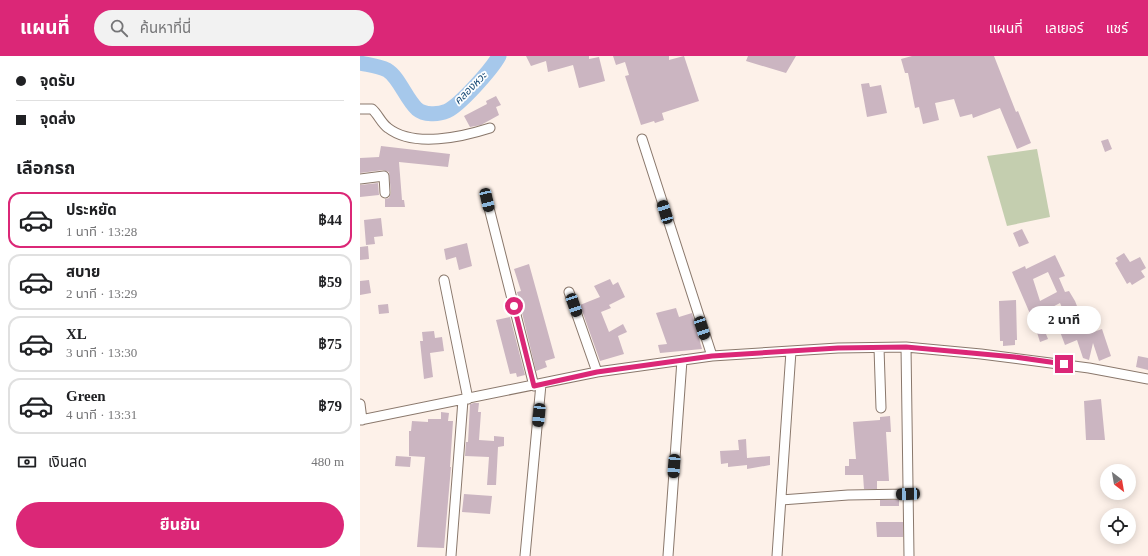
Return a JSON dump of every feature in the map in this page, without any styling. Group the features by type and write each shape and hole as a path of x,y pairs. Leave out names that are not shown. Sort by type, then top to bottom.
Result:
{"street":[{"path":"360,109 372,109 387,128 401,134 417,138 437,139 454,137 490,128"},
{"path":"642,139 712,356"},
{"path":"360,179 384,176 386,193"},
{"path":"487,200 538,385 525,556"},
{"path":"444,280 466,399 451,556"},
{"path":"569,292 597,372"},
{"path":"906,347 909,556"},
{"path":"360,404 361,420 597,372 682,360 712,356 791,351 906,347 1015,357 1089,368 1148,379"},
{"path":"879,348 881,408"},
{"path":"777,556 791,351"},
{"path":"668,556 682,360"},
{"path":"781,500 848,495 908,494"}],"green space":[{"path":"1037,149 1050,217 1007,226 987,156"}],"building":[{"path":"526,56 589,56 589,59 599,57 605,81 579,88 573,65 548,72 546,61 531,66"},
{"path":"613,56 669,56 669,60 684,56 699,101 662,113 664,120 641,125 625,76 629,75 625,62 616,65"},
{"path":"748,56 796,56 786,73 746,61"},
{"path":"912,56 994,56 1016,112 1018,111 1031,143 1017,149 1000,108 973,118 972,114 960,117 954,99 935,103 939,120 923,124 919,107 915,108 908,73 905,73 901,59"},
{"path":"869,83 870,87 881,85 887,113 867,117 861,84"},
{"path":"496,96 501,105 496,107 499,115 481,125 470,127 464,116 487,104 486,101"},
{"path":"1108,139 1112,149 1105,152 1101,141"},
{"path":"381,146 450,154 448,167 399,162 402,200 404,200 405,207 385,207 385,199 389,198 391,193 389,172 383,170 360,173 360,158 379,157"},
{"path":"378,183 379,195 360,197 360,185"},
{"path":"381,218 383,236 374,237 375,244 366,245 364,220"},
{"path":"1022,229 1029,243 1019,247 1013,233"},
{"path":"467,243 472,266 459,270 456,257 446,260 444,249"},
{"path":"368,246 369,259 360,260 360,247"},
{"path":"1124,253 1130,262 1140,257 1146,268 1141,271 1145,277 1132,285 1130,282 1127,284 1115,263 1118,261 1116,258"},
{"path":"1055,255 1065,276 1059,278 1065,292 1069,291 1075,301 1088,334 1102,329 1111,356 1099,361 1093,343 1089,360 1083,358 1077,340 1065,345 1059,329 1046,334 1048,339 1040,342 1034,323 1012,272 1025,266 1026,269","holes":["1048,272 1057,292 1040,301 1033,279","1060,303 1066,317 1048,325 1043,312"]},
{"path":"529,264 555,358 545,361 547,367 536,371 517,292 521,291 514,269"},
{"path":"610,279 613,285 618,282 625,297 609,305 611,308 601,312 609,332 623,324 627,332 618,336 624,354 600,361 580,305 600,297 594,286"},
{"path":"369,280 371,293 360,295 360,281"},
{"path":"1016,300 1017,340 1015,340 1015,345 1003,346 1003,341 1000,341 999,301"},
{"path":"388,304 389,313 379,314 378,305"},
{"path":"676,308 679,317 692,313 702,349 660,353 658,345 667,344 656,313"},
{"path":"510,317 525,375 517,377 516,373 510,374 496,320"},
{"path":"434,331 435,338 442,337 444,351 430,353 433,377 424,379 420,341 423,341 422,332"},
{"path":"1138,356 1148,358 1148,370 1136,367"},
{"path":"1101,399 1105,440 1086,440 1084,401"},
{"path":"479,403 478,412 481,412 479,440 494,441 494,436 504,437 504,446 498,447 496,485 487,485 489,457 465,456 466,442 468,442 470,404"},
{"path":"441,412 449,413 448,421 453,421 451,467 444,548 417,547 425,457 409,456 409,431 411,431 412,421 428,422 428,419 441,419"},
{"path":"890,416 891,432 886,432 889,481 877,481 877,489 864,489 863,475 845,475 845,466 849,466 849,459 856,459 853,422 880,420 880,417"},
{"path":"746,439 747,458 770,456 770,465 747,469 747,465 728,467 728,463 721,464 720,451 739,450 738,440"},
{"path":"396,456 411,457 410,467 395,466"},
{"path":"464,494 492,496 490,514 462,512"},
{"path":"880,500 899,500 899,506 880,506"},
{"path":"876,522 903,522 903,537 877,537"}],"waterway":[{"name":"คลองหวะ","path":"360,63 387,70 399,83 409,100 417,109 423,112 435,114 447,111 460,102 483,78 499,56"}],"route":[{"path":"514,306 534,386 597,372 712,356 838,348 906,347 1015,357 1064,364"}]}
